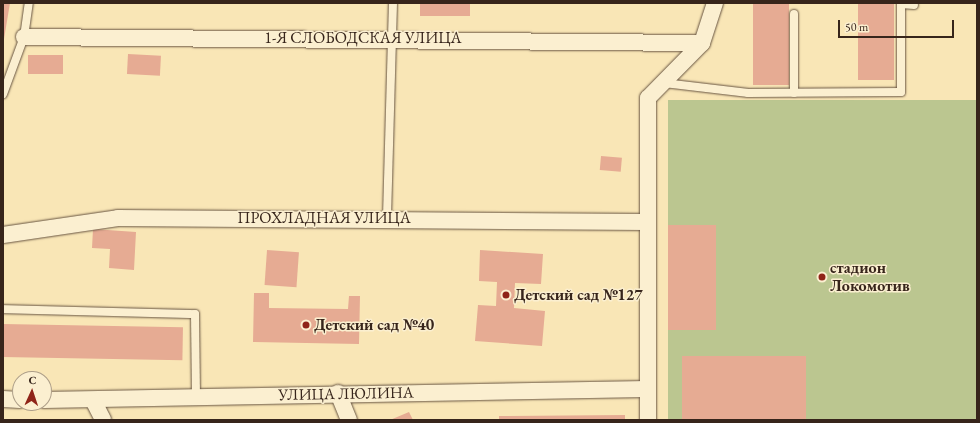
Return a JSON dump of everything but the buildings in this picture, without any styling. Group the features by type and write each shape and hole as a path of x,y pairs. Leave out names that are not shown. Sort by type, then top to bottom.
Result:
{"street":[{"path":"648,420 646,222 648,98 702,43 715,3"},
{"name":"1-Я СЛОБОДСКАЯ УЛИЦА","path":"24,37 390,38 702,43"},
{"name":"ПРОХЛАДНАЯ УЛИЦА","path":"3,235 118,218 387,217 646,222"},
{"name":"УЛИЦА ЛЮЛИНА","path":"52,400 94,402 338,393 647,389"},
{"path":"338,393 349,420"},
{"path":"94,402 102,420"}],"lane":[{"path":"3,94 24,37 28,3"},
{"path":"387,217 390,38 393,3"},
{"path":"663,83 748,93 901,92 901,4 914,5"},
{"path":"794,14 794,93"},
{"path":"3,309 195,314 196,399"}],"green space":[{"name":"стадион Локомотив","path":"668,100 977,100 977,420 668,420"}],"place":[{"name":"стадион Локомотив","path":"822,277"},
{"name":"Детский сад №127","path":"506,295"},
{"name":"Детский сад №40","path":"306,325"}]}
